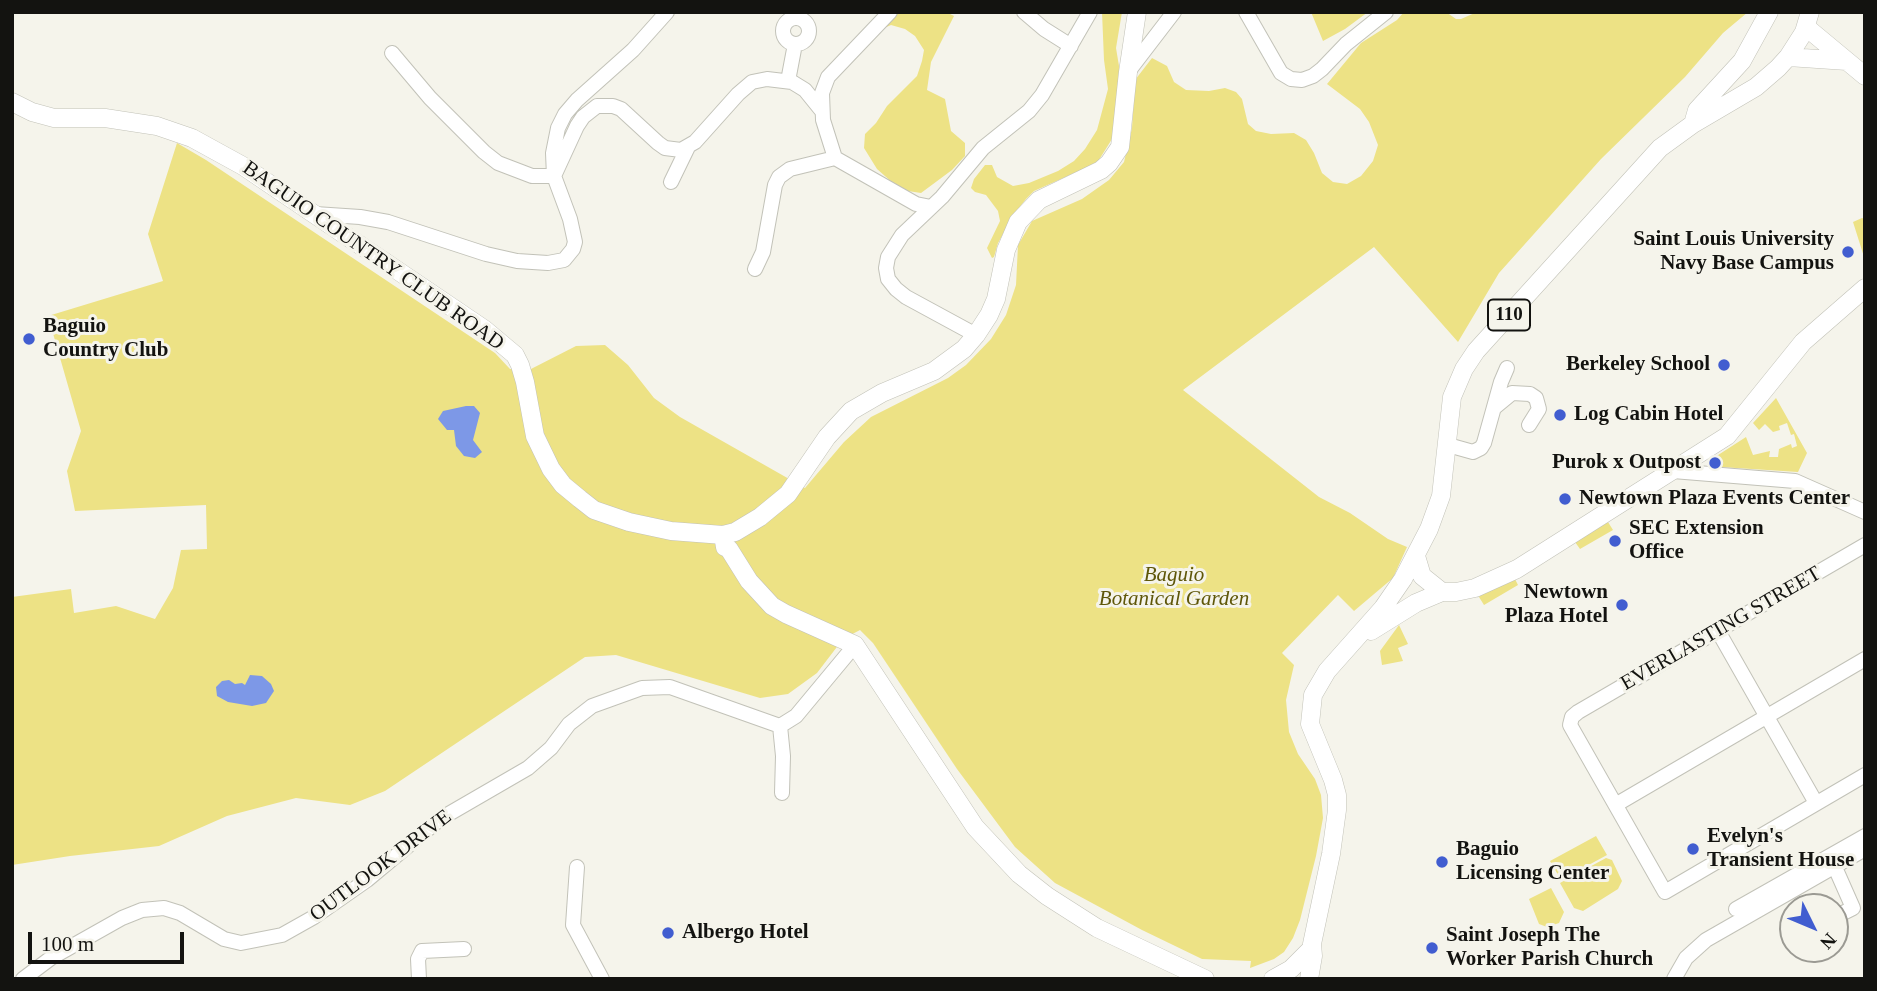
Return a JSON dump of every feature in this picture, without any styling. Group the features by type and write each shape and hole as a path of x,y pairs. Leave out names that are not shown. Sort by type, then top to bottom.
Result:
{"main road":[{"path":"1137,12 1128,72 1123,135 1116,155 1101,170 1039,201 1018,222 1006,250 996,299 976,335 964,349 934,371 882,393 851,411 827,438 788,494 728,539 748,581 772,606 855,645 975,827 1019,874 1047,896 1097,928 1205,979"},
{"path":"1693,124 1697,110 1742,61 1769,12"},
{"path":"1808,21 1865,76"},
{"name":"110","path":"1309,979 1312,948 1337,810 1333,780 1310,723 1310,709 1319,682 1383,608 1416,556 1441,496 1452,397 1464,369 1476,351 1660,148 1693,124 1756,87 1788,57 1808,21"},
{"path":"1788,57 1847,61"},
{"name":"BAGUIO COUNTRY CLUB ROAD","path":"12,102 32,112 54,118 105,118 158,125 192,138 243,166 325,217 484,329 515,355 525,382 535,436 551,469 563,485 594,510 629,523 728,539"},
{"path":"1356,638 1369,633 1416,603 1442,592 1475,588 1517,569 1727,436 1803,342 1865,288"},
{"path":"1416,556 1422,576 1442,592"},
{"path":"1273,979 1291,970 1312,948"}],"street":[{"path":"652,31 657,12"},
{"path":"325,217 388,222 486,254 517,261 557,262 569,255 575,242 570,219 554,176 554,141 565,114 577,100 652,31 667,12"},
{"path":"835,158 822,111 824,85 834,69 890,12"},
{"path":"1024,12 1071,46"},
{"path":"976,335 906,297 888,279 886,268 893,246 923,208 984,148 1029,111 1042,95 1090,12"},
{"path":"1128,72 1174,12"},
{"path":"1246,12 1281,72 1291,79 1302,80 1322,69 1353,38 1386,12"},
{"path":"795,44 794,83 822,111"},
{"path":"392,53 430,98 498,163 532,176 554,176"},
{"path":"671,182 688,147 752,82 767,79 824,85"},
{"path":"554,176 583,117 597,106 621,109 665,148 681,150 688,147"},
{"path":"755,269 762,252 775,185 779,177 790,169 835,158 923,208"},
{"path":"1448,445 1478,451 1484,443 1507,368"},
{"path":"1494,407 1512,393 1530,394 1536,398 1539,409 1530,425"},
{"path":"1673,471 1795,481 1865,512"},
{"name":"EVERLASTING STREET","path":"1617,804 1570,725 1572,717 1865,545"},
{"path":"1718,631 1816,803"},
{"path":"782,793 783,756 780,726 796,716 855,645"},
{"path":"1865,659 1617,804 1665,892 1865,775"},
{"name":"OUTLOOK DRIVE","path":"23,979 51,958 122,918 142,910 164,908 180,913 224,939 241,943 282,935 314,917 367,880 440,819 522,773 544,754 579,715 592,706 625,692 670,687 780,726"},
{"path":"1736,909 1865,836"},
{"path":"1674,979 1686,958 1706,940 1865,849"},
{"path":"1834,865 1846,893"},
{"path":"576,867 573,925 602,979"},
{"path":"419,979 418,958 422,951 464,949"}],"green space":[{"path":"879,12 946,12 954,16 931,62 927,90 945,99 951,131 965,143 965,156 952,170 921,193 908,191 894,184 877,169 864,148 865,134 887,106 917,76 924,50 915,36 905,29 891,25 875,32 874,21"},
{"path":"1102,12 1122,12 1116,48 1120,72 1112,139 1097,163 1034,191 1015,213 992,258 987,248 1000,221 998,211 986,195 971,188 974,179 985,165 992,165 997,177 1013,186 1029,183 1058,171 1074,161 1085,149 1097,130 1108,89"},
{"path":"1311,12 1368,12 1323,41"},
{"name":"Baguio Botanical Garden","path":"1404,12 1446,12 1456,19 1461,19 1477,12 1748,12 1723,33 1685,77 1601,159 1499,273 1458,342 1374,247 1183,390 1319,497 1350,513 1388,539 1407,547 1393,578 1354,611 1338,595 1282,653 1294,665 1286,700 1289,732 1298,754 1315,779 1321,795 1323,818 1300,920 1284,952 1274,959 1250,968 1251,961 1202,959 1055,883 1015,847 957,769 873,643 860,630 843,639 817,673 788,694 760,698 616,655 585,657 385,791 350,805 296,798 227,816 159,846 12,865 12,597 71,589 74,613 116,606 155,619 173,588 181,550 207,549 206,505 75,511 67,471 81,431 48,316 163,281 148,234 177,143 495,353 510,369 529,370 576,346 605,345 628,365 654,398 680,417 805,488 844,442 871,417 948,378 966,365 991,339 1006,315 1016,285 1018,245 1032,221 1082,199 1109,180 1124,162 1132,128 1135,80 1152,58 1167,66 1174,82 1186,90 1209,91 1225,88 1236,92 1242,99 1248,124 1256,131 1271,134 1294,133 1306,140 1322,173 1333,182 1347,184 1361,176 1373,161 1378,145 1369,122 1360,109 1327,84 1361,43 1397,20"},
{"path":"1865,219 1865,260 1853,222"},
{"path":"1776,398 1807,453 1798,472 1721,467 1715,457 1746,437 1753,455 1770,451 1769,457 1778,457 1779,449 1791,444 1792,448 1797,446 1787,423 1779,426 1780,430 1773,432 1765,424 1759,430 1753,423"},
{"path":"1608,522 1613,530 1580,549 1575,542"},
{"path":"1515,579 1518,585 1484,605 1480,595"},
{"path":"1399,625 1408,644 1398,648 1403,661 1382,665 1380,651"},
{"path":"1596,836 1607,855 1561,880 1550,861"},
{"path":"1606,858 1612,860 1622,881 1618,889 1583,911 1574,908 1560,883"},
{"path":"1551,888 1564,912 1559,923 1547,927 1539,924 1529,899"}],"water":[{"path":"474,406 480,413 473,440 482,452 475,458 464,456 456,446 454,430 447,430 438,419 443,411"},
{"path":"250,675 262,676 271,684 274,691 266,703 252,706 228,702 217,696 216,687 222,681 229,680 245,685"}],"place":[{"name":"Saint Louis University Navy Base Campus","path":"1848,252"},
{"name":"Baguio Country Club","path":"29,339"},
{"name":"Berkeley School","path":"1724,365"},
{"name":"Log Cabin Hotel","path":"1560,415"},
{"name":"Purok x Outpost","path":"1715,463"},
{"name":"Newtown Plaza Events Center","path":"1565,499"},
{"name":"SEC Extension Office","path":"1615,541"},
{"name":"Newtown Plaza Hotel","path":"1622,605"},
{"name":"Evelyn's Transient House","path":"1693,849"},
{"name":"Baguio Licensing Center","path":"1442,862"},
{"name":"Albergo Hotel","path":"668,933"},
{"name":"Saint Joseph The Worker Parish Church","path":"1432,948"}]}
